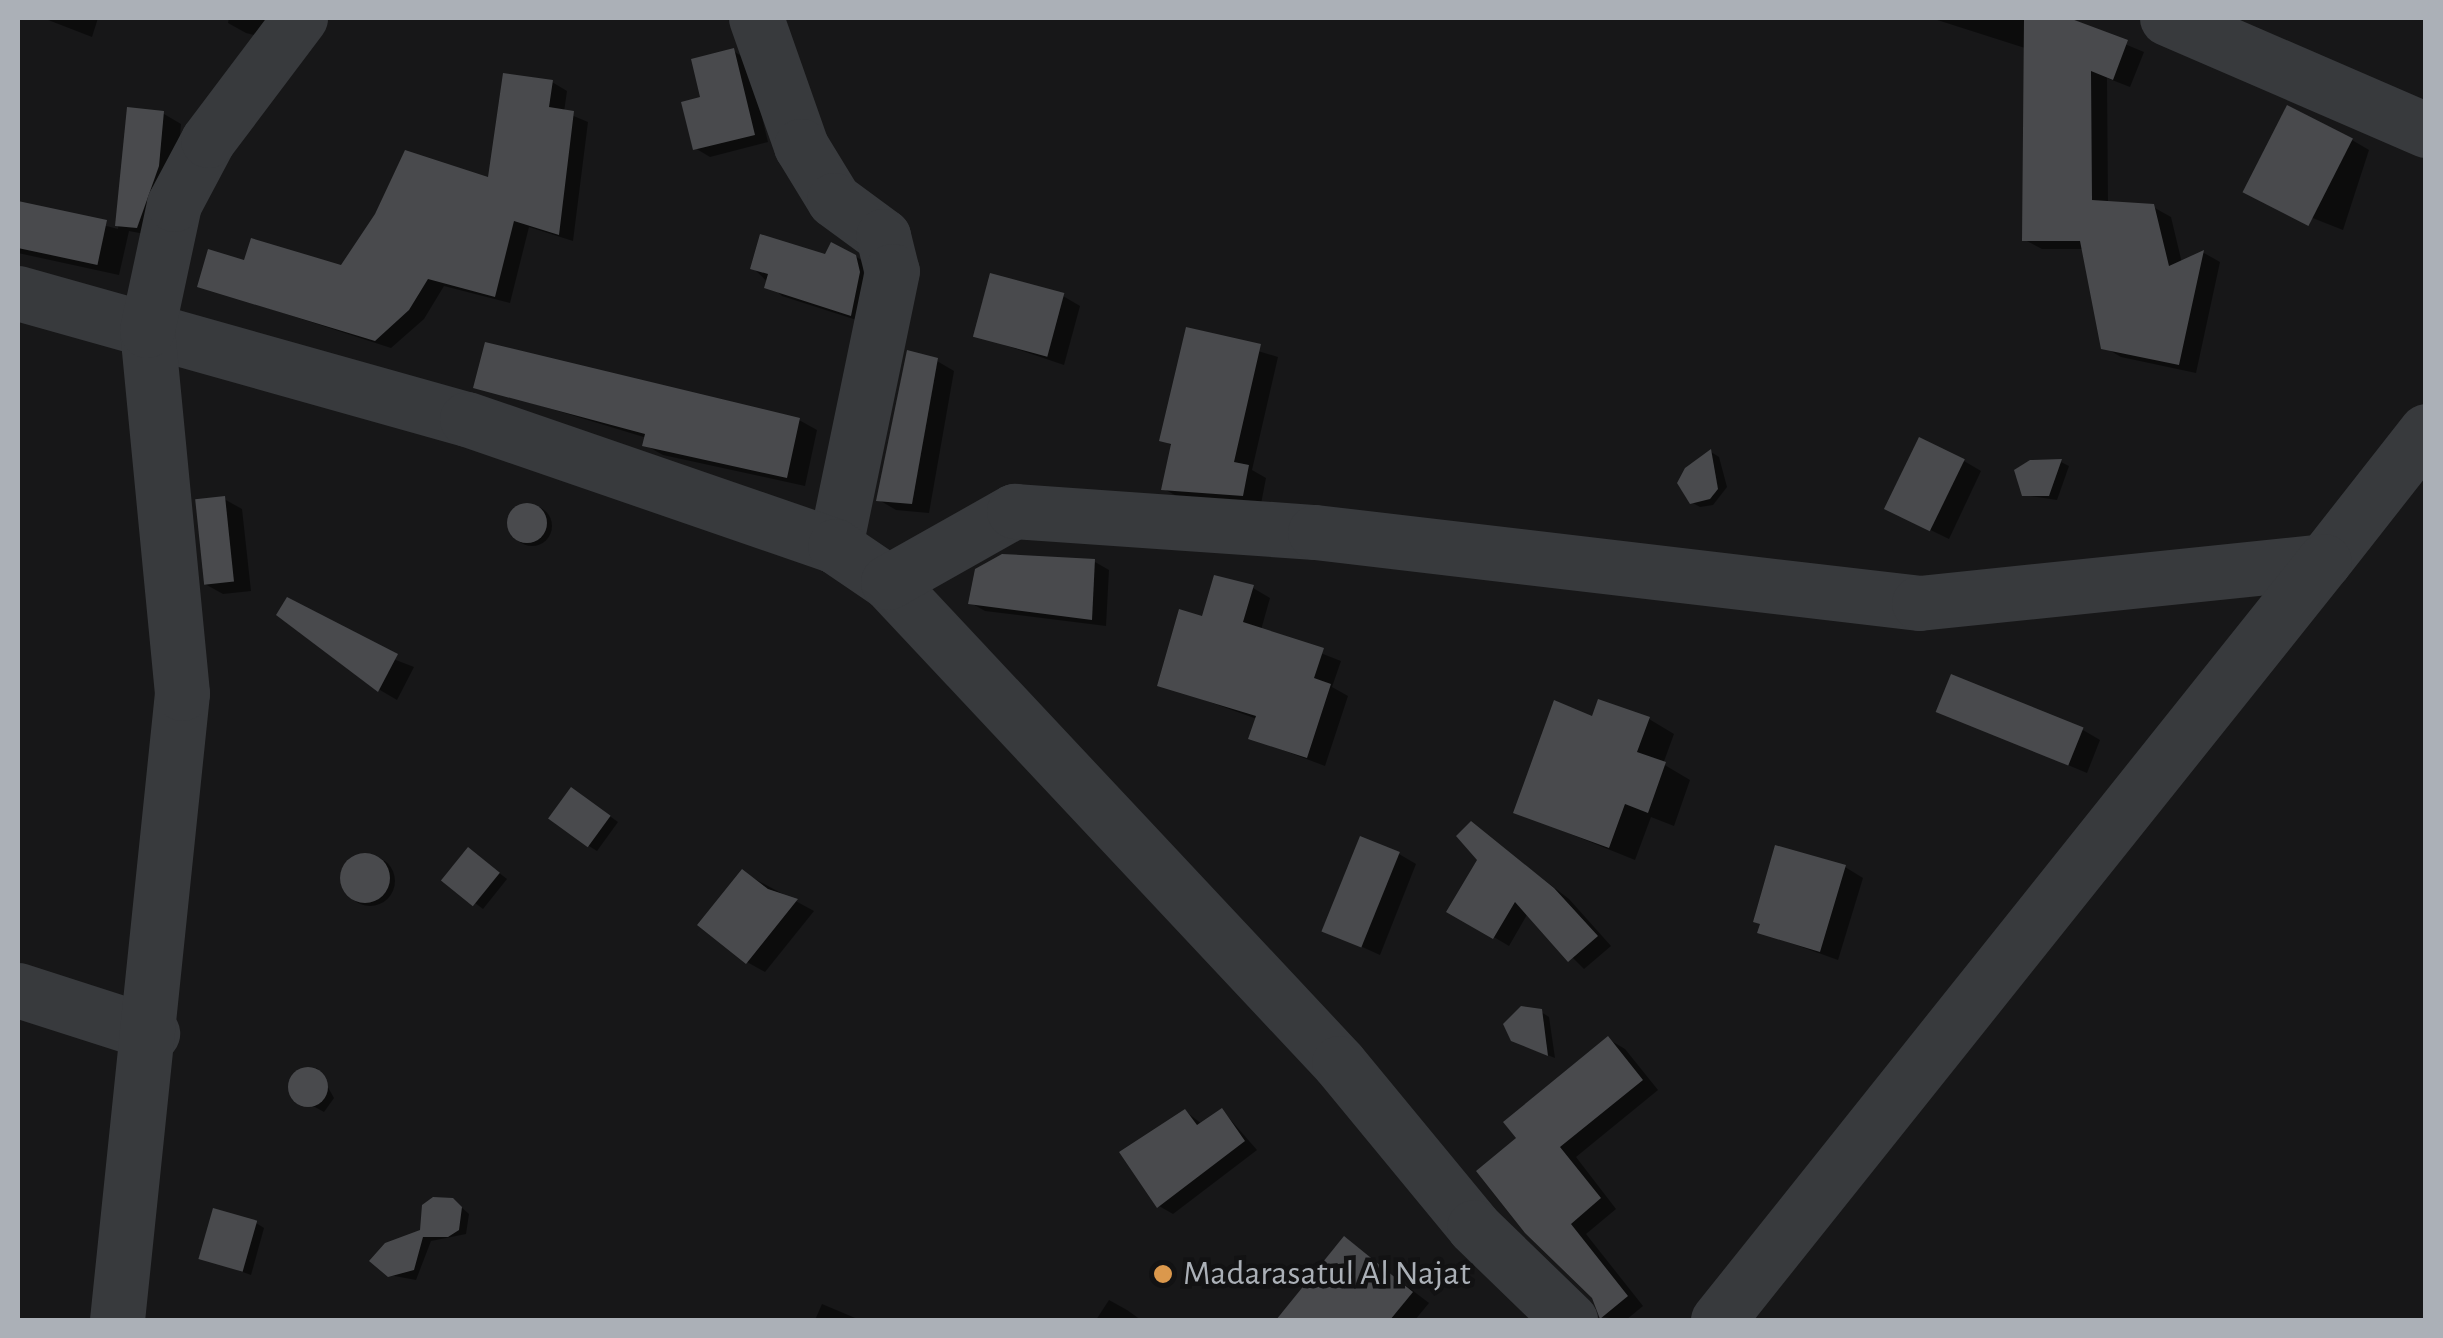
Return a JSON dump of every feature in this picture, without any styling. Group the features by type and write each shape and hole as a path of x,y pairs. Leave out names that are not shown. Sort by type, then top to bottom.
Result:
{"street":[{"path":"117,1320 152,1033 182,692 147,330 174,204 208,140 300,18"},
{"path":"756,18 801,146 834,200 883,236 892,271 835,546"},
{"path":"2167,18 2426,130"},
{"path":"18,292 466,420 835,546 888,582 1338,1063 1474,1227 1570,1320"},
{"path":"1718,1320 2426,431"},
{"path":"888,582 1014,511 1315,532 1919,603 2324,561"},
{"path":"18,990 152,1033"}],"building":[{"path":"2024,18 2069,18 2128,40 2113,80 2091,71 2092,200 2154,204 2169,266 2204,250 2179,365 2101,349 2080,241 2022,241"},
{"path":"734,48 755,135 693,150 681,102 700,97 691,59"},
{"path":"503,73 553,80 549,107 574,111 559,235 514,221 495,297 428,279 409,310 375,341 197,287 208,249 244,260 251,238 341,265 375,214 405,150 488,177"},
{"path":"2287,105 2353,139 2308,226 2243,192"},
{"path":"127,107 164,111 159,166 137,228 115,226"},
{"path":"18,201 107,220 97,265 18,248"},
{"path":"760,234 825,254 831,242 856,255 860,272 851,316 764,288 768,274 750,269"},
{"path":"990,273 1064,293 1047,357 973,337"},
{"path":"1186,327 1261,344 1234,462 1249,465 1243,496 1161,490 1171,444 1159,441"},
{"path":"485,342 800,418 787,478 642,446 645,434 473,388"},
{"path":"907,350 938,358 912,504 876,501"},
{"path":"1919,437 1965,459 1930,531 1884,509"},
{"path":"1711,449 1718,489 1710,499 1690,504 1677,483 1685,468"},
{"path":"2062,459 2049,496 2022,496 2014,470 2030,460"},
{"path":"225,496 234,582 204,585 195,499"},
{"path":"527,503 541,509 547,523 541,537 527,543 513,537 507,523 513,509"},
{"path":"1002,554 1095,559 1092,620 968,604 975,569"},
{"path":"1214,575 1254,585 1243,622 1324,648 1314,678 1331,684 1307,758 1248,739 1256,716 1157,686 1179,609 1202,616"},
{"path":"287,597 398,654 378,692 276,615"},
{"path":"1951,674 2084,728 2068,766 1936,712"},
{"path":"1598,699 1650,717 1637,752 1666,762 1648,813 1625,804 1609,848 1513,813 1554,700 1592,716"},
{"path":"571,787 611,816 588,847 548,819"},
{"path":"1471,821 1554,888 1598,936 1568,962 1515,902 1493,939 1446,912 1477,860 1456,836"},
{"path":"1360,836 1400,852 1361,948 1321,931"},
{"path":"1775,845 1846,865 1820,952 1757,933 1760,924 1753,922"},
{"path":"468,847 500,873 473,906 441,880"},
{"path":"355,854 375,854 389,868 389,888 375,902 355,902 341,888 341,868"},
{"path":"742,869 768,889 798,899 746,964 697,925"},
{"path":"1521,1006 1542,1009 1548,1056 1511,1041 1503,1024"},
{"path":"1608,1036 1643,1080 1560,1147 1601,1198 1571,1224 1628,1296 1600,1319 1592,1298 1525,1233 1476,1171 1516,1138 1503,1122"},
{"path":"308,1067 322,1073 328,1087 322,1101 308,1107 294,1101 288,1087 294,1073"},
{"path":"1222,1108 1245,1141 1157,1208 1119,1152 1185,1109 1197,1125"},
{"path":"433,1197 453,1198 462,1207 459,1230 448,1237 423,1237 414,1270 388,1277 369,1261 385,1243 420,1230 422,1205"},
{"path":"213,1208 257,1221 243,1272 198,1259"},
{"path":"1344,1236 1413,1292 1390,1320 1276,1320"}],"place":[{"name":"Madarasatul Al Najat","path":"1163,1274"}]}
